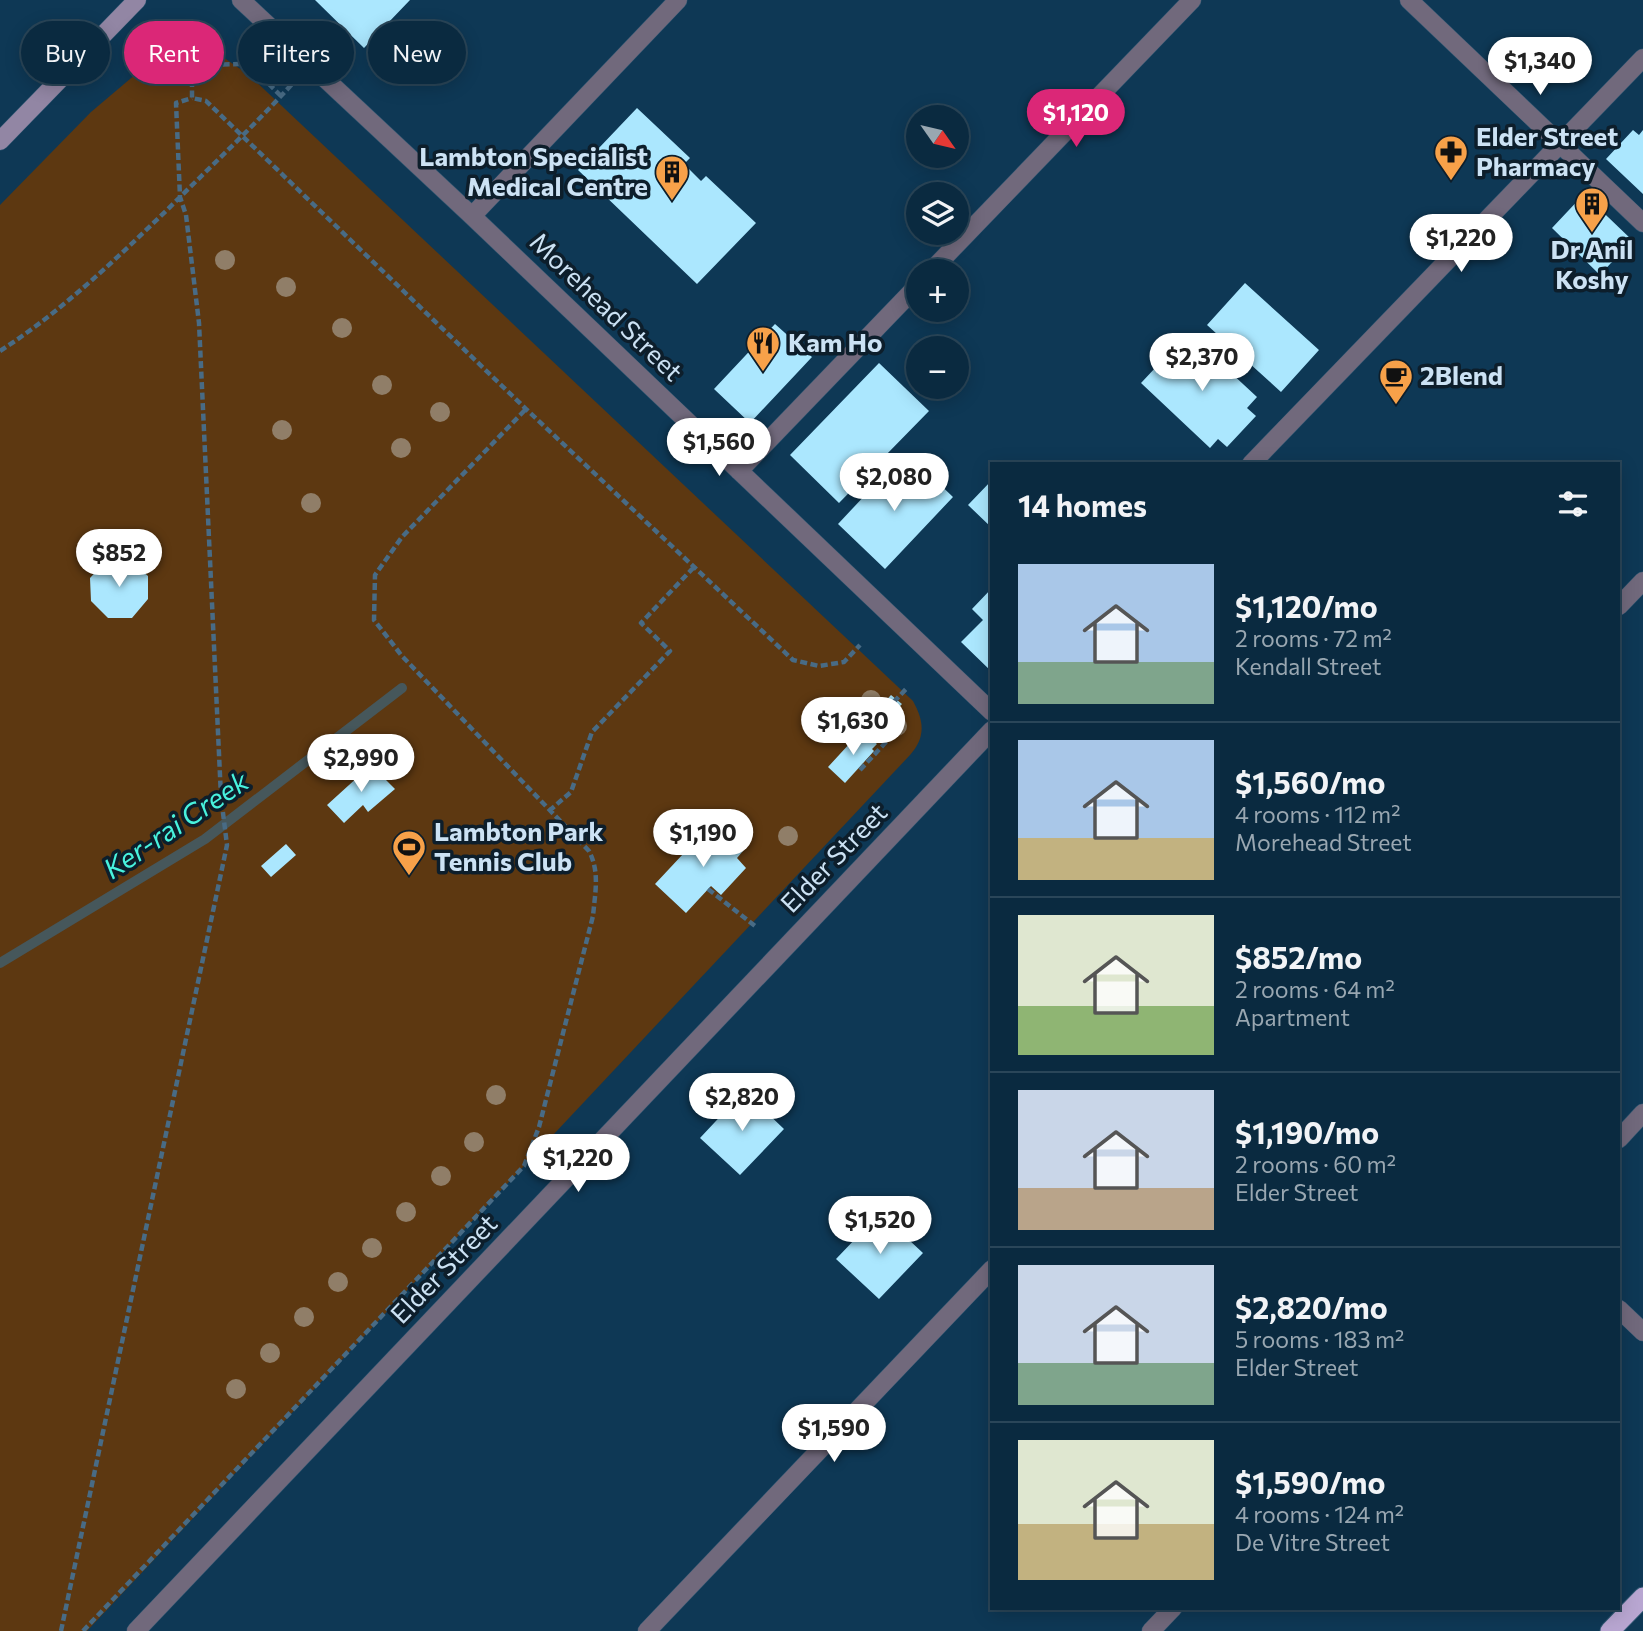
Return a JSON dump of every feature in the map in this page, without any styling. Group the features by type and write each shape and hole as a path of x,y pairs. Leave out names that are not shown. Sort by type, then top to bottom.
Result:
{"highway":[{"path":"1610,1631 1643,1597"}],"main road":[{"path":"0,141 136,0"}],"street":[{"name":"Morehead Street","path":"241,0 472,216 990,710"},
{"path":"472,216 678,0"},
{"path":"943,259 1192,0"},
{"path":"1409,0 1643,223"},
{"path":"1253,462 1643,58"},
{"path":"739,471 906,298"},
{"path":"1620,605 1643,581"},
{"name":"Elder Street","path":"136,1631 990,732"},
{"path":"1620,1138 1643,1114"},
{"path":"648,1631 990,1271"},
{"path":"1620,1310 1643,1332"},
{"path":"1151,1631 1171,1610"}],"path":[{"path":"0,351 94,280 281,96 242,64 191,65 192,98"},
{"path":"61,1631 227,845 221,797 199,323 186,215 180,197 176,103 192,98 206,101 526,409 793,660 819,666 844,662 860,645"},
{"path":"83,1631 524,1166 542,1114 593,916 597,882 595,863 589,851 402,656 374,620 375,575 402,537 526,409"},
{"path":"550,811 571,792 592,732 670,651 641,622 694,567"},
{"path":"860,770 887,741 871,726 906,689"},
{"path":"708,889 755,926"}],"shaded area":[{"path":"224,58 238,67 238,84 259,84 913,701 922,729 919,742 910,755 87,1631 0,1631 0,205 91,112 124,84 224,84"}],"building":[{"path":"315,0 410,0 390,21 368,21 368,44 364,48 354,38 354,21 336,21"},
{"name":"Lambton Specialist Medical Centre","path":"637,108 690,158 684,164 701,181 706,176 756,223 697,284 578,170"},
{"path":"1633,130 1639,135 1643,130 1643,194 1606,159"},
{"name":"Dr Anil Koshy","path":"1584,194 1632,240 1600,275 1552,228"},
{"path":"1245,283 1319,350 1281,392 1207,325"},
{"name":"Kam Ho","path":"775,324 812,357 750,423 714,389"},
{"path":"1188,333 1257,397 1247,408 1256,416 1227,447 1218,439 1210,448 1141,383"},
{"path":"879,363 906,389 906,399 916,399 929,411 839,503 790,455"},
{"path":"898,460 922,484 930,475 953,497 885,569 838,524"},
{"path":"990,482 990,526 968,505"},
{"path":"107,560 130,560 148,576 148,599 132,618 108,618 91,601 90,578"},
{"path":"990,590 990,670 961,642 983,620 972,609"},
{"path":"891,695 902,704 888,719 878,709"},
{"path":"862,730 877,744 872,749 874,751 845,783 828,767"},
{"path":"371,765 395,789 368,812 363,805 344,823 327,805"},
{"path":"712,823 743,851 737,858 746,868 721,895 711,886 686,913 655,884"},
{"path":"286,844 296,855 271,877 261,866"},
{"path":"744,1091 784,1129 740,1175 700,1138"},
{"path":"880,1213 923,1253 879,1299 836,1259"}],"waterway":[{"name":"Ker-rai Creek","path":"0,963 205,839 402,688"}],"place":[{"name":"Elder Street Pharmacy","path":"1451,182"},
{"name":"Lambton Specialist Medical Centre","path":"672,202"},
{"name":"Dr Anil Koshy","path":"1592,234"},
{"name":"Kam Ho","path":"763,373"},
{"name":"2Blend","path":"1396,406"},
{"name":"Lambton Park Tennis Club","path":"409,877"}]}
